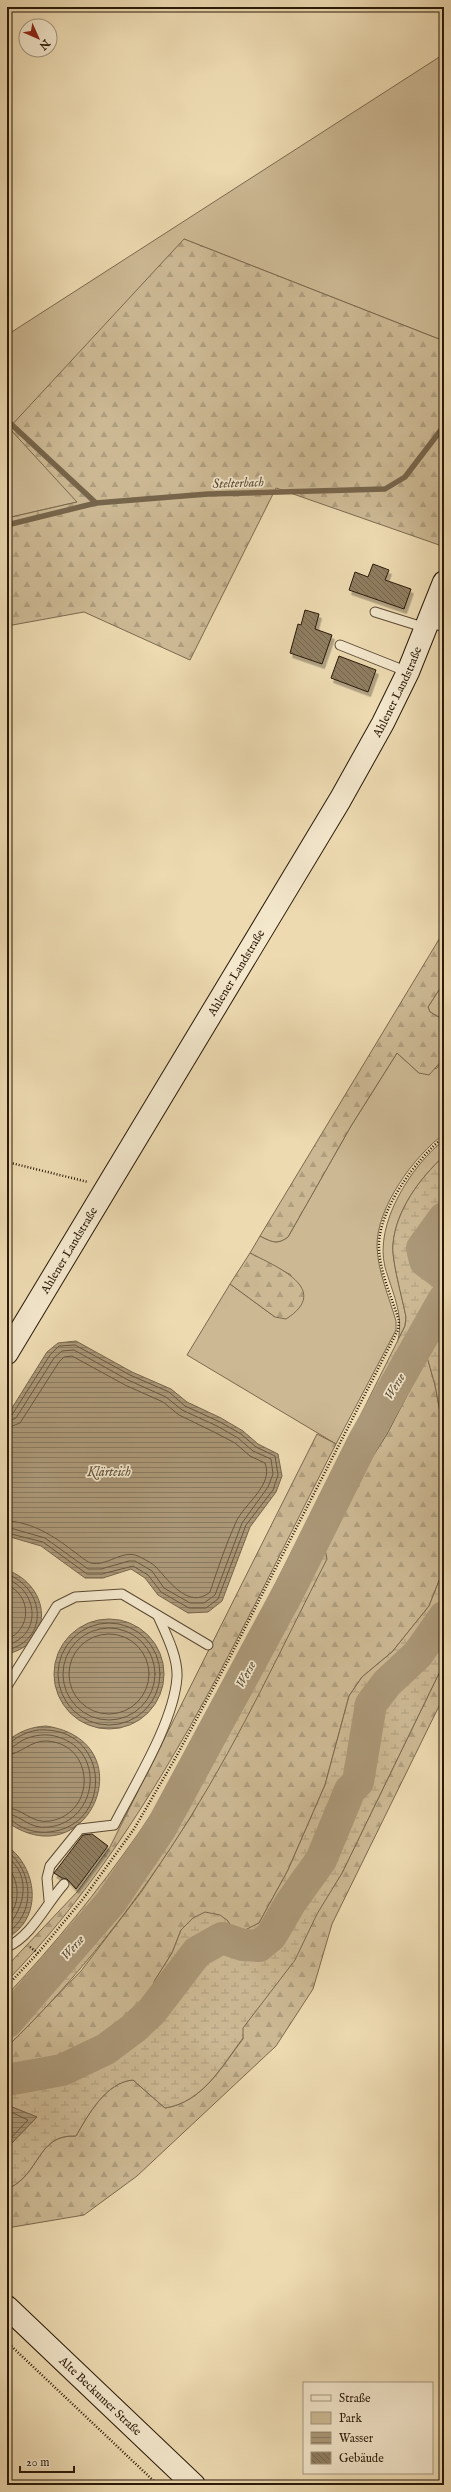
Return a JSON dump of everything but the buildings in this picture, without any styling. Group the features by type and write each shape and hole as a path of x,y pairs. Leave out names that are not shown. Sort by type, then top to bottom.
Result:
{"street":[{"name":"Ahlener Landstraße","path":"7,1353 109,1187 340,800 383,723 433,626 444,582"},
{"name":"Alte Beckumer Straße","path":"7,2307 194,2485"}],"lane":[{"path":"375,612 433,626"},
{"path":"340,645 408,672"},
{"path":"7,1686 57,1606 75,1597 122,1594 208,1645"},
{"path":"49,1900 47,1878 50,1866 80,1829 114,1824 156,1742 172,1701 177,1676 170,1645 158,1616"},
{"path":"7,1947 20,1939 49,1900 64,1884"}],"path":[{"path":"7,1986 38,1953 83,1899 134,1829 176,1757 229,1659 398,1330 399,1321 381,1266 379,1246 384,1218 401,1187 418,1163 444,1137"},
{"path":"7,1162 109,1187"},
{"path":"7,2342 158,2485"}],"green space":[{"path":"444,54 444,341 184,239 77,502 7,518 7,335"},
{"path":"184,239 444,341 444,539 442,546 276,488 190,660 84,612 7,626 7,518 77,502 9,428"},
{"path":"444,931 444,982 428,1007 430,1012 444,1020 444,1058 429,1075 419,1073 397,1053 351,1126 288,1237 284,1240 274,1242 260,1236"},
{"path":"444,982 444,1020 430,1012 428,1007"},
{"path":"397,1053 419,1073 437,1068 444,1058 444,1134 421,1155 409,1169 390,1200 383,1216 378,1232 377,1247 379,1266 396,1321 396,1330 336,1444 187,1355 230,1284 275,1317 291,1275 250,1253 260,1236 274,1242 284,1240 288,1237 351,1126"},
{"path":"444,1140 444,1156 426,1174 418,1185 404,1207 395,1231 393,1244 394,1259 406,1317 405,1326 398,1340 398,1312 385,1267 383,1250 385,1233 390,1215 408,1180 419,1165"},
{"path":"444,1156 444,1434 435,1385 427,1357 387,1434 352,1489 325,1549 327,1559 262,1689 210,1785 171,1847 129,1908 83,1966 7,2047 7,1995 59,1937 92,1897 138,1834 172,1781 218,1697 405,1326 406,1317 395,1269 393,1250 395,1231 404,1207 418,1185 426,1174"},
{"path":"250,1253 285,1272 302,1288 304,1298 299,1308 286,1319 275,1317 230,1284"},
{"path":"427,1356 435,1385 444,1434 444,1568 429,1606 392,1652 362,1677 349,1696 325,1785 288,1870 259,1923 237,1935 227,1920 181,1930 172,1953 155,1980 148,1997 148,2006 133,2023 100,2047 58,2066 7,2076 7,2047 81,1971 142,1891 192,1815 325,1549 352,1489 387,1434"},
{"path":"317,1434 336,1444 265,1585 191,1725 150,1793 107,1859 59,1922 7,1981 7,1966 77,1892 110,1847"},
{"path":"444,1568 444,1663 342,1873 317,1914 295,1960 243,2028 243,2038 219,2071 201,2091 178,2104 165,2108 133,2080 123,2082 114,2087 106,2093 92,2110 76,2136 63,2137 53,2141 26,2175 18,2183 7,2189 7,2148 37,2117 7,2105 7,2076 58,2066 100,2047 133,2023 148,2006 148,1997 155,1980 172,1953 181,1930 193,1918 205,1912 220,1915 227,1920 237,1934 259,1923 288,1870 325,1785 349,1696 362,1677 392,1652 429,1606"},
{"path":"444,1663 444,1696 332,1924 313,1989 276,2046 137,2176 84,2215 7,2228 7,2189 18,2183 26,2175 53,2141 63,2137 76,2136 92,2110 106,2093 114,2087 123,2082 133,2080 165,2108 178,2104 201,2091 219,2071 243,2039 242,2028 342,1873"}],"water":[{"name":"Klärteich","path":"76,1341 132,1372 171,1389 187,1402 221,1418 243,1431 258,1444 278,1454 282,1476 276,1492 250,1527 222,1601 208,1612 188,1613 158,1595 145,1578 131,1569 103,1578 85,1578 41,1546 7,1536 7,1416 47,1352 58,1343"},
{"path":"7,1570 22,1578 32,1588 39,1601 42,1614 40,1627 33,1638 23,1648 7,1654"},
{"path":"109,1619 130,1623 140,1628 148,1635 155,1643 160,1653 164,1674 160,1695 155,1705 148,1713 140,1720 130,1725 109,1729 88,1725 78,1720 70,1713 63,1705 58,1695 54,1674 58,1653 63,1643 70,1635 78,1628 88,1623"},
{"path":"46,1726 77,1737 94,1755 100,1778 95,1801 82,1821 62,1834 36,1835 7,1822 7,1741 26,1730"},
{"path":"7,1846 17,1855 25,1866 30,1879 32,1892 31,1906 27,1918 19,1929 7,1938"},
{"path":"7,2105 37,2117 7,2148"}],"waterway":[{"path":"11,424 96,503"},
{"name":"Stelterbach","path":"7,525 96,503 208,494 385,489 405,477 444,426"},
{"name":"Werse","path":"444,1218 422,1248 425,1261 444,1275"},
{"name":"Werse","path":"7,2022 111,1902 161,1828 290,1589 363,1442 444,1299"},
{"path":"7,2080 62,2070 106,2049 134,2028 152,2011 197,1952 222,1938 243,1945 259,1946 271,1936 291,1902 321,1860 350,1790 358,1782 371,1704 387,1683 418,1654 444,1617"}]}
